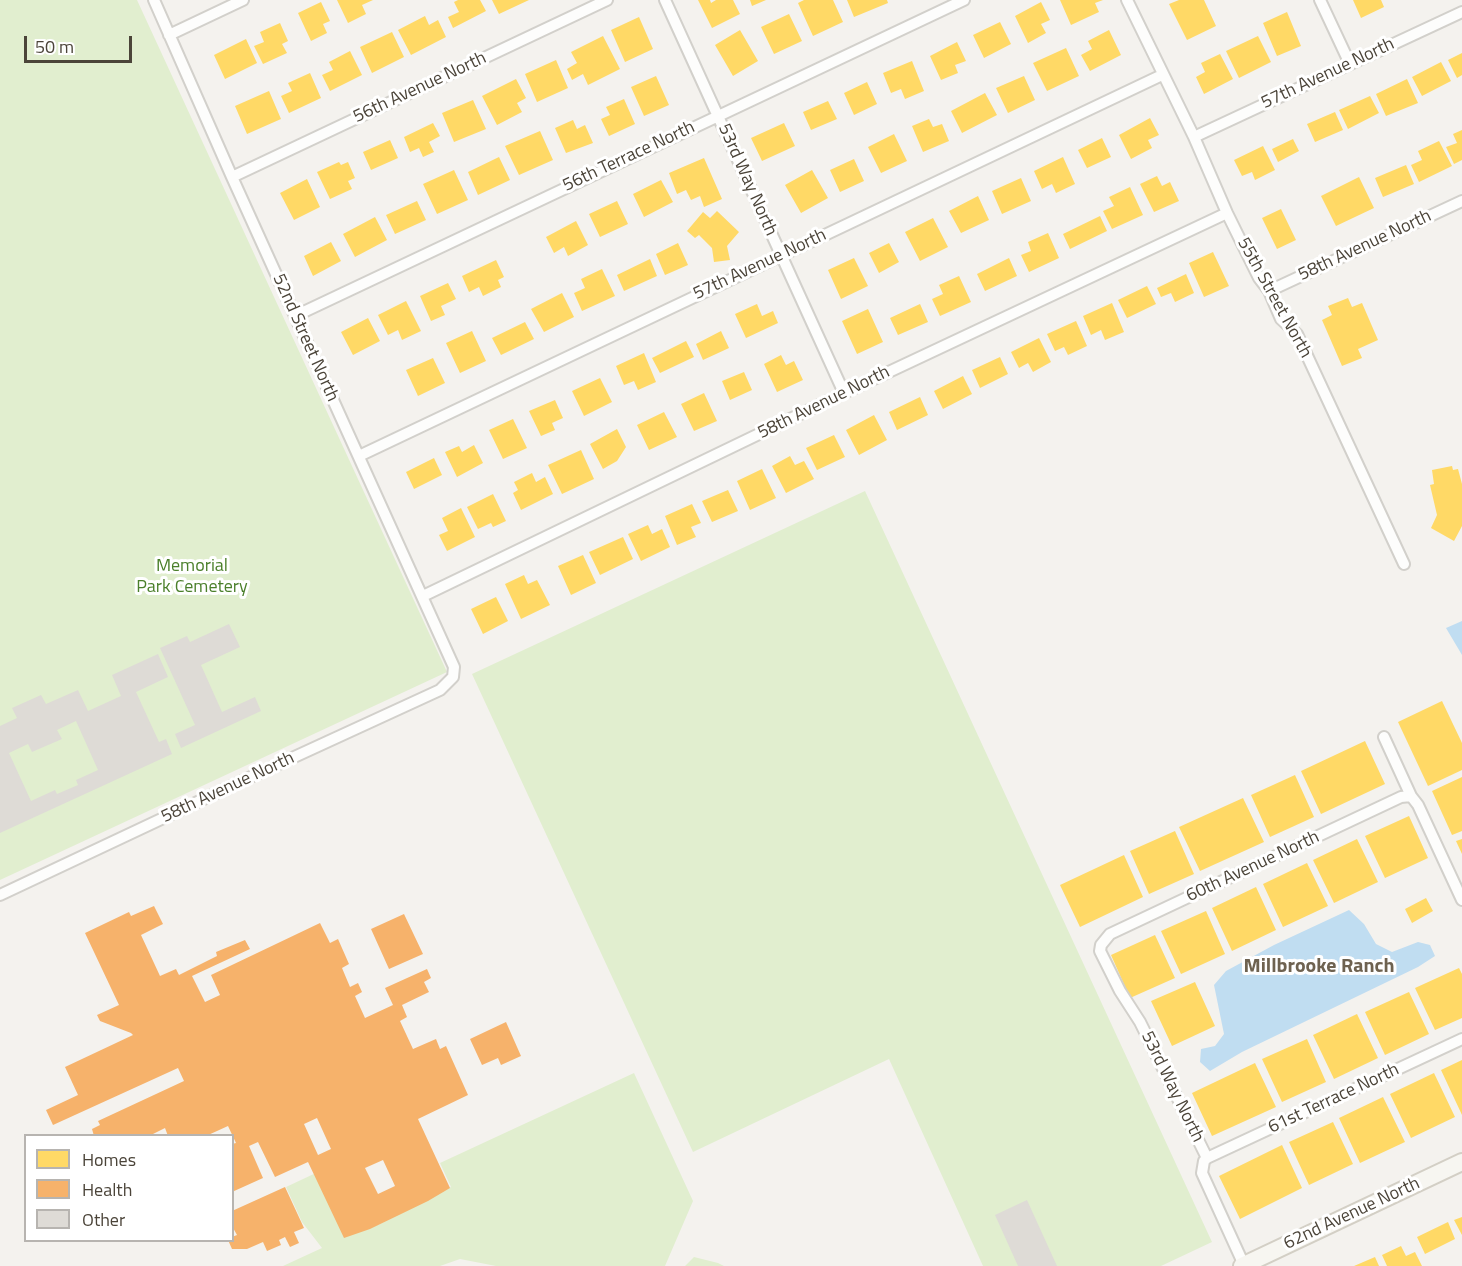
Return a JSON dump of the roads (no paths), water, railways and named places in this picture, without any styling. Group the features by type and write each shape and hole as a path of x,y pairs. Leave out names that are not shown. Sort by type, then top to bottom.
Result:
{"street":[{"name":"52nd Street North","path":"154,0 423,596 454,667 453,677"},
{"path":"169,35 243,0"},
{"name":"56th Avenue North","path":"232,177 608,0"},
{"name":"53rd Way North","path":"665,0 844,393"},
{"name":"56th Terrace North","path":"295,316 964,0"},
{"name":"55th Street North","path":"1127,0 1259,278 1269,291 1281,319 1297,334 1404,564"},
{"path":"1320,0 1350,64"},
{"name":"57th Avenue North","path":"1194,137 1462,12"},
{"name":"57th Avenue North","path":"359,456 1162,75"},
{"name":"58th Avenue North","path":"1269,291 1462,201"},
{"name":"58th Avenue North","path":"423,596 844,393 1227,213"},
{"name":"58th Avenue North","path":"0,896 440,690 453,677"},
{"path":"1384,737 1462,900"},
{"name":"60th Avenue North","path":"1101,945 1110,934 1401,797 1411,796"},
{"name":"53rd Way North","path":"1101,945 1100,951 1120,991 1140,1022 1207,1158 1204,1161 1202,1173 1243,1265"},
{"name":"61st Terrace North","path":"1207,1158 1462,1040"},
{"name":"62nd Avenue North","path":"1243,1265 1462,1162"}],"water":[{"path":"1462,621 1462,655 1446,628"},
{"path":"1349,910 1364,924 1376,944 1392,952 1418,942 1430,945 1435,956 1418,967 1242,1052 1210,1071 1200,1062 1201,1049 1215,1046 1224,1034 1214,985 1226,971 1274,945"}],"district":[{"name":"Millbrooke Ranch","path":"1319,967"}],"park label":[{"name":"Memorial Park Cemetery","path":"192,577"}]}
